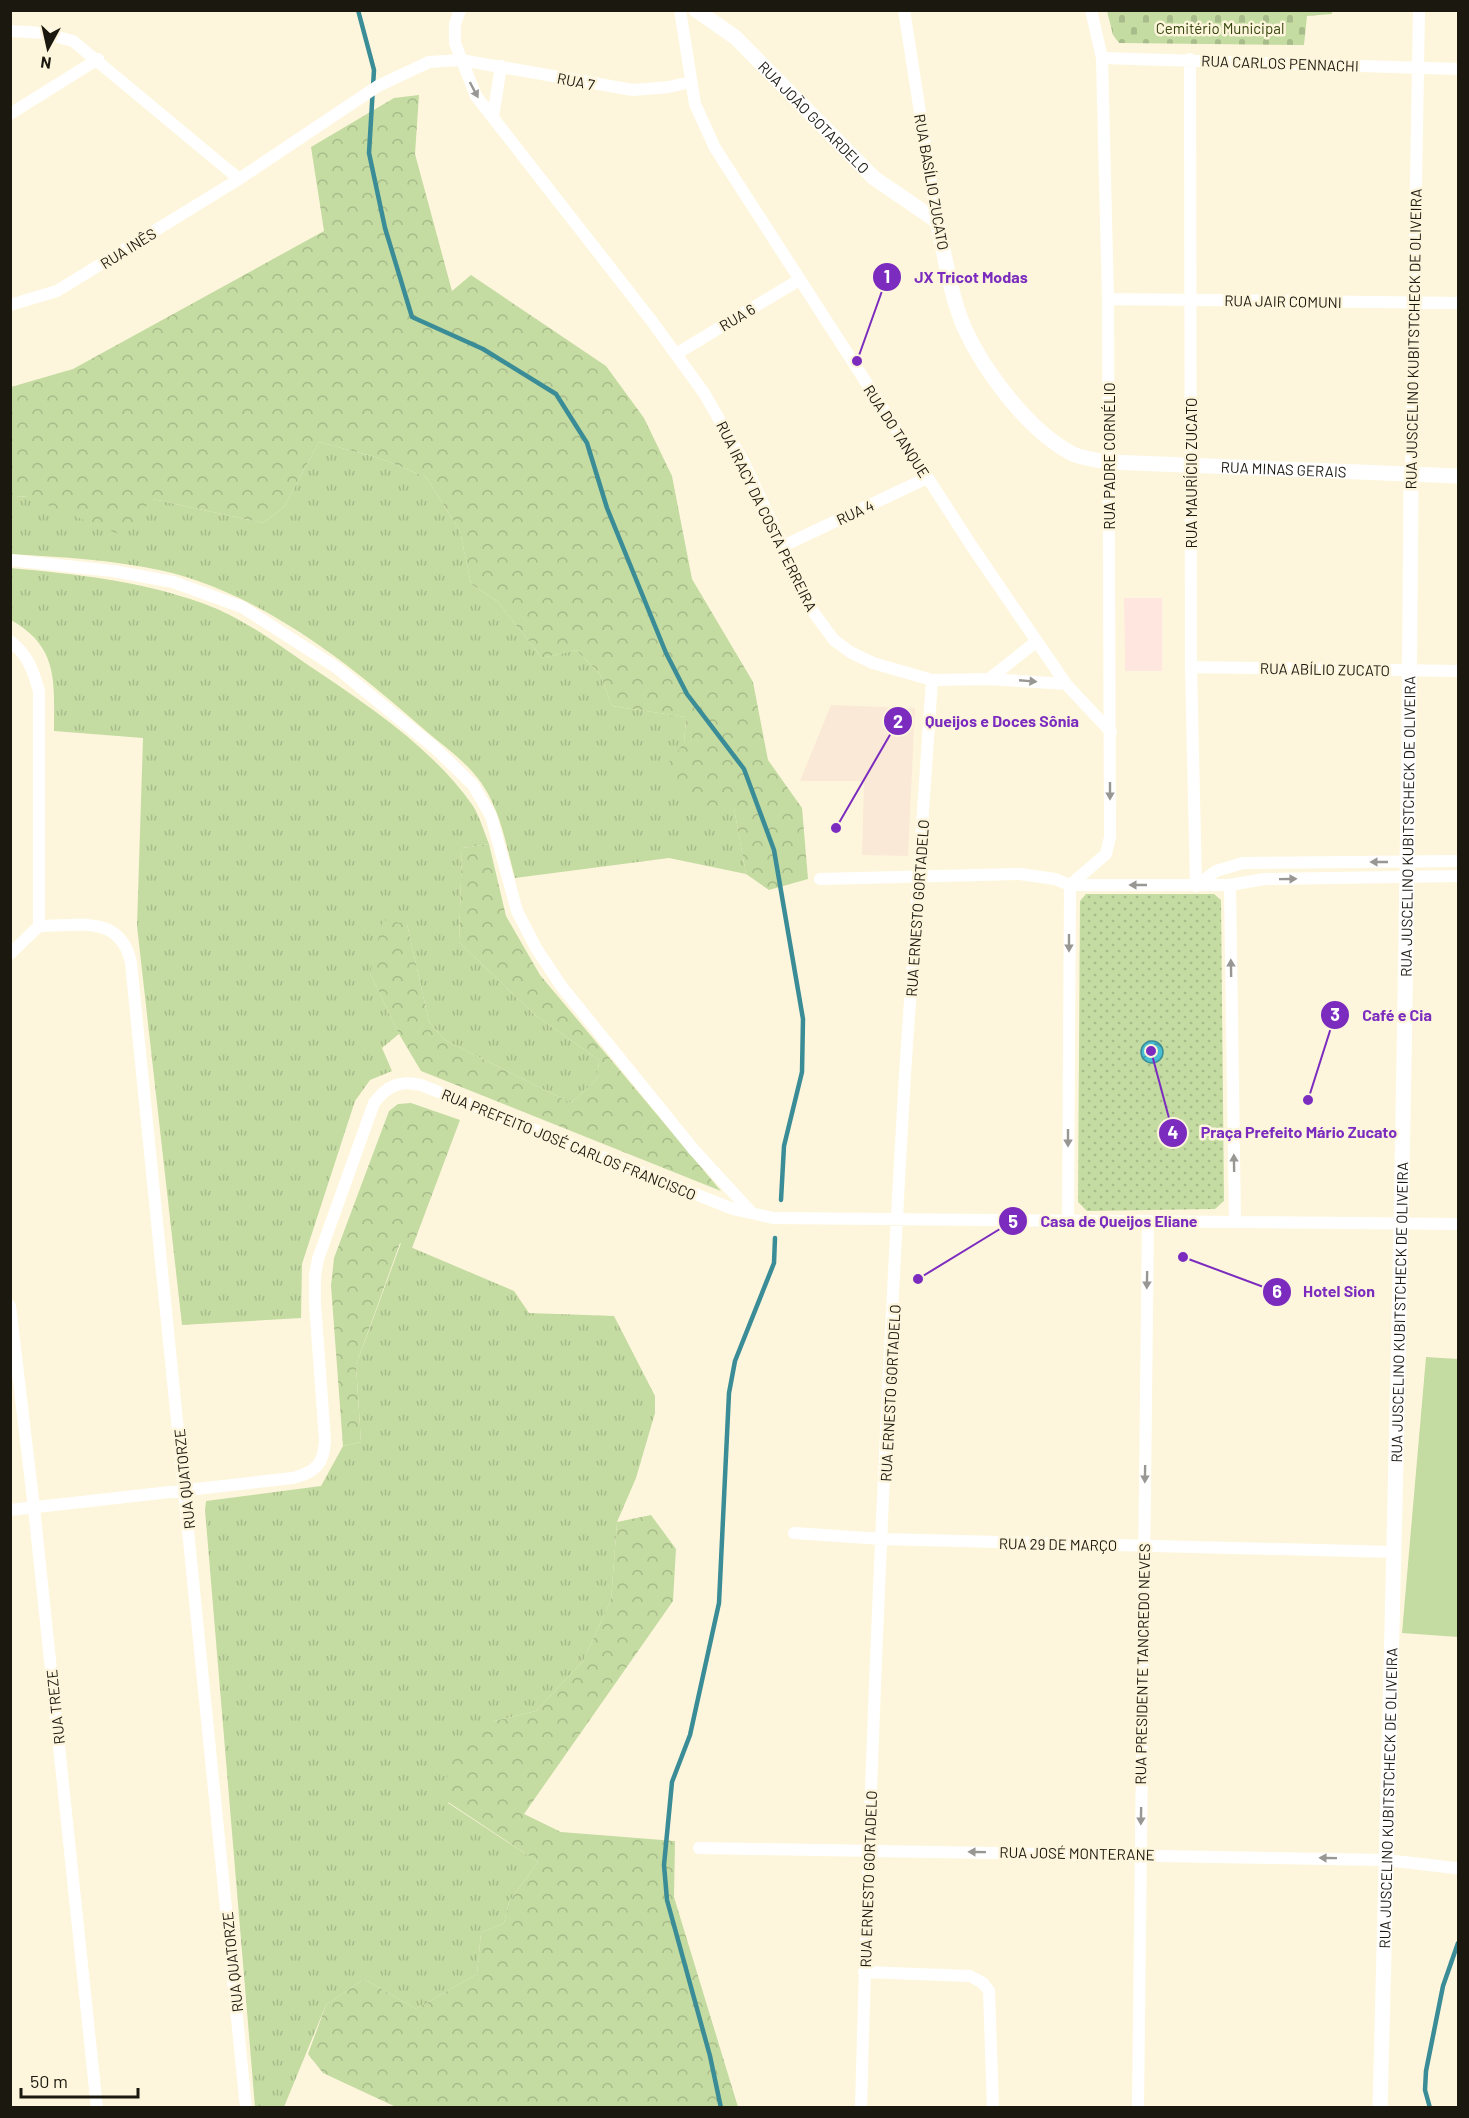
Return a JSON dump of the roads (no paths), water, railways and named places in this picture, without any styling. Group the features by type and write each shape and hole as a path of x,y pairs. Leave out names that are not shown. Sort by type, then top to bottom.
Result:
{"street":[{"name":"RUA IRACY DA COSTA PERREIRA","path":"460,10 454,34 461,60 476,96 676,354 725,426 814,613 834,640 849,652 873,663 932,680 989,679 1066,684"},
{"name":"RUA DO TANQUE","path":"680,10 695,104 715,148 927,478 1066,684 1111,732"},
{"name":"RUA JOÃO GOTARDELO","path":"696,10 721,25 735,37 874,178 937,221"},
{"name":"RUA BASÍLIO ZUCATO","path":"904,10 937,221 964,325 994,379 1054,441 1082,457 1109,462"},
{"name":"RUA PADRE CORNÉLIO","path":"1070,885 1100,860 1109,846 1111,732 1108,299 1102,58 1091,10"},
{"name":"RUA JUSCELINO KUBITSTCHECK DE OLIVEIRA","path":"1380,2108 1395,1551 1419,10"},
{"path":"10,31 60,36 73,41 98,59 239,179"},
{"name":"RUA CARLOS PENNACHI","path":"1102,58 1458,69"},
{"path":"10,114 98,59"},
{"name":"RUA MAURÍCIO ZUCATO","path":"1191,59 1191,667 1196,886"},
{"name":"RUA 7","path":"461,60 633,90 669,87 690,82"},
{"name":"RUA INÊS","path":"10,305 57,291 239,179 397,75 429,62 461,60"},
{"path":"493,117 501,66"},
{"name":"RUA 6","path":"676,354 799,280"},
{"name":"RUA JAIR COMUNI","path":"1108,299 1458,303"},
{"name":"RUA MINAS GERAIS","path":"1109,462 1458,476"},
{"name":"RUA 4","path":"783,546 927,478"},
{"path":"10,561 113,571 173,582 242,607 337,668 435,748 473,785 487,808 517,911 562,987 694,1150 753,1214"},
{"path":"10,641 23,651 32,667 39,691 39,926 10,954"},
{"path":"989,679 1037,641"},
{"name":"RUA ABÍLIO ZUCATO","path":"1191,667 1458,671"},
{"name":"RUA ERNESTO GORTADELO","path":"861,2108 868,1851 905,1073 921,875 932,680"},
{"path":"820,879 1020,874 1054,879 1070,885 1196,886 1407,869 1458,861"},
{"path":"1196,886 1216,871 1243,863 1407,869 1458,876"},
{"path":"1068,1221 1070,885"},
{"path":"1230,885 1234,1222"},
{"name":"RUA QUATORZE","path":"39,926 108,928 119,935 128,946 186,1491 246,2108"},
{"name":"RUA PREFEITO JOSÉ CARLOS FRANCISCO","path":"10,1510 293,1478 310,1473 320,1466 324,1456 325,1440 315,1304 318,1259 374,1103 383,1092 396,1083 421,1085 722,1204 773,1218 1458,1224"},
{"name":"RUA PRESIDENTE TANCREDO NEVES","path":"1138,2108 1148,1221"},
{"name":"RUA TREZE","path":"10,1306 13,1355 34,1508 97,2108"},
{"name":"RUA 29 DE MARÇO","path":"794,1533 882,1539 1395,1551"},
{"name":"RUA JOSÉ MONTERANE","path":"699,1848 1386,1860 1455,1868"},
{"path":"864,1972 970,1976 983,1983 988,1991 993,2108"}],"water":[{"path":"1148,1041 1156,1041 1163,1048 1163,1056 1156,1063 1148,1063 1141,1056 1141,1048"}],"waterway":[{"path":"358,10 374,70 369,153 385,228 412,317 483,349 556,394 587,443 607,508 666,653 687,694 744,769 774,850 803,1019 802,1072 784,1146 781,1200"},
{"path":"721,2108 710,2056 667,1900 664,1865 672,1782 690,1735 719,1603 729,1393 735,1361 774,1263 775,1238"},
{"path":"1430,2108 1425,2090 1426,2071 1443,1986 1458,1943"}],"place":[{"name":"JX Tricot Modas","path":"857,361"},
{"name":"Queijos e Doces Sônia","path":"836,828"},
{"name":"Praça Prefeito Mário Zucato","path":"1151,1051"},
{"name":"Café e Cia","path":"1308,1100"},
{"name":"Hotel Sion","path":"1183,1257"},
{"name":"Casa de Queijos Eliane","path":"918,1279"}],"park label":[{"name":"Cemitério Municipal","path":"1220,28"}]}
